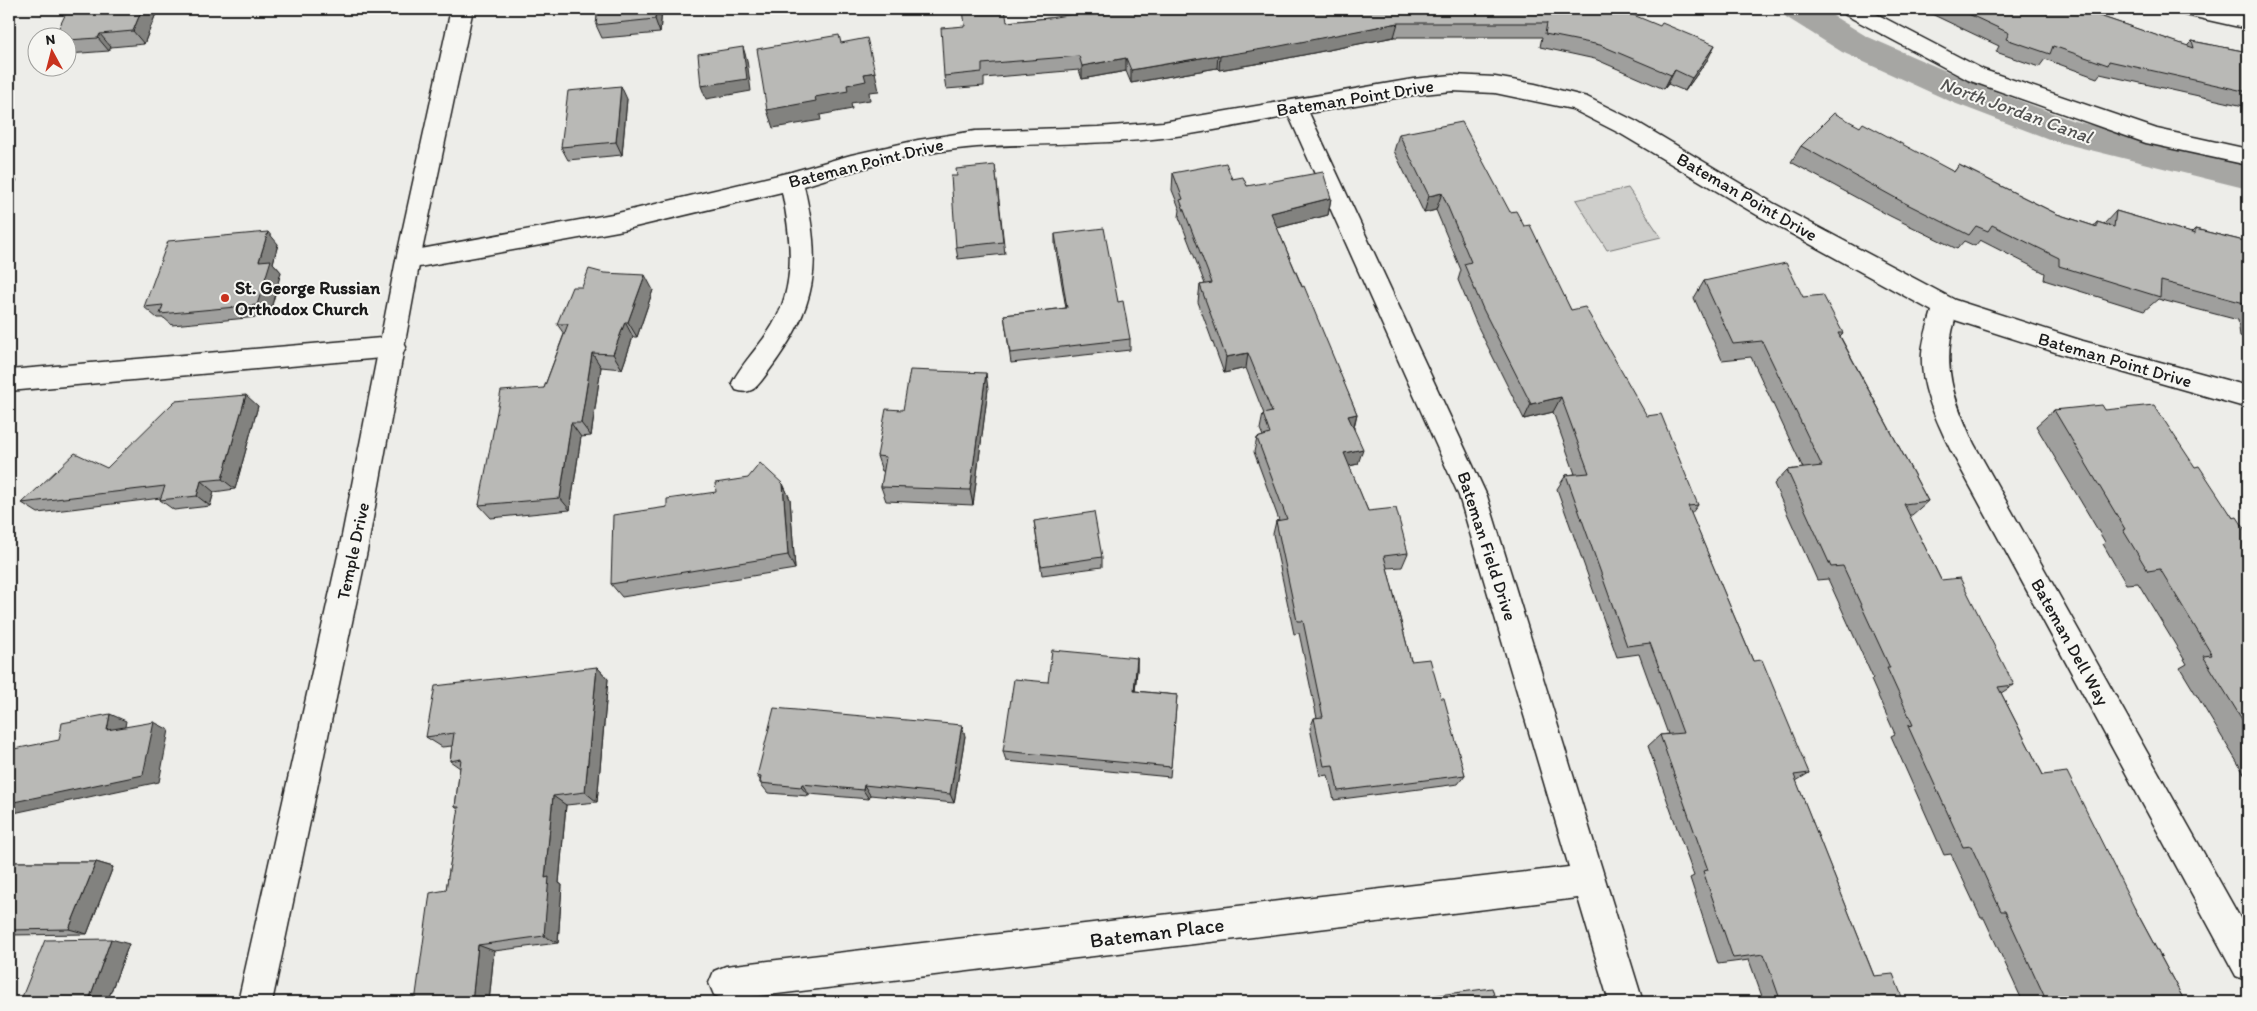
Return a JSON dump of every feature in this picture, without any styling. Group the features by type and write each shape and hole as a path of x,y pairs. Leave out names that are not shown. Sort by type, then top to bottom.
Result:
{"street":[{"name":"Temple Drive","path":"254,1002 354,551 408,260 462,9"},
{"path":"1851,9 1976,75 2154,137 2248,157"},
{"path":"2188,9 2248,22"},
{"name":"Bateman Point Drive","path":"408,260 618,222 791,181 851,163 918,148 975,139 1163,130 1412,86 1452,83 1511,88 1579,103 1629,128 1765,209 1946,307 2074,349 2248,397"},
{"name":"Bateman Field Drive","path":"1296,108 1473,496 1518,639 1588,881 1626,1002"},
{"path":"745,383 787,323 797,295 803,260 802,232 791,181"},
{"name":"Bateman Dell Way","path":"1946,307 1935,355 1939,389 1963,450 2248,964"},
{"path":"9,381 393,347"},
{"name":"Bateman Place","path":"726,983 1588,881"}],"shaded area":[{"path":"1628,188 1661,237 1607,250 1576,200"}],"building":[{"path":"68,9 142,9 133,31 100,34 98,38 78,39 78,28 59,28"},
{"path":"598,9 656,9 655,19 596,25"},
{"path":"963,9 1005,9 1007,22 1049,18 1104,9 1619,9 1660,26 1662,23 1715,45 1692,78 1675,70 1671,75 1600,45 1545,34 1547,23 1398,23 1275,47 1131,70 1126,58 1082,66 1079,56 982,64 982,72 944,76 941,28 965,26"},
{"path":"1958,9 2079,9 2194,48 2192,41 2248,52 2248,92 2109,61 2108,65 2053,46 2050,54 2006,39 2009,33"},
{"path":"839,35 841,43 867,38 875,72 864,74 866,81 847,85 848,91 815,97 816,101 767,110 757,49"},
{"path":"743,47 747,79 701,86 698,54"},
{"path":"621,86 616,142 561,147 568,91"},
{"path":"1834,113 1860,127 1863,123 1954,172 1959,165 2057,214 2097,227 2097,222 2114,227 2116,211 2195,234 2195,229 2248,242 2248,304 2161,281 2160,297 2059,266 2059,258 1992,225 1988,231 1976,226 1969,235 1901,201 1801,146"},
{"path":"1462,122 1510,212 1516,211 1524,226 1530,225 1571,310 1585,307 1647,416 1661,414 1698,505 1688,506 1753,661 1762,660 1809,773 1794,775 1874,976 1893,974 1904,1002 1781,1002 1764,954 1733,958 1703,871 1708,870 1660,735 1683,733 1650,643 1627,646 1566,475 1589,473 1561,397 1531,404 1483,309 1464,264 1471,262 1442,193 1429,196 1399,134"},
{"path":"1226,163 1232,179 1243,177 1247,186 1323,172 1331,198 1271,213 1302,287 1304,286 1357,414 1348,416 1363,449 1344,453 1368,511 1396,508 1408,553 1384,556 1411,661 1430,659 1441,698 1444,698 1465,775 1338,791 1333,765 1324,766 1314,718 1323,717 1303,621 1297,621 1276,521 1287,519 1257,438 1270,434 1263,414 1272,412 1248,353 1226,357 1200,285 1212,283 1180,200 1183,199 1173,173"},
{"path":"995,165 1003,242 956,247 951,176 957,176 956,169"},
{"path":"1104,228 1118,302 1123,301 1130,339 1010,353 1004,315 1067,308 1055,234"},
{"path":"268,232 259,261 271,260 257,305 160,314 163,305 144,307 168,241"},
{"path":"1786,263 1803,297 1823,295 1843,333 1838,333 1928,501 1904,504 1941,580 1960,578 2014,685 1998,687 2043,775 2067,772 2135,909 2185,1002 2091,1002 2088,998 2047,1002 2005,911 2001,911 1971,846 1963,847 1908,726 1913,725 1887,668 1890,668 1843,566 1831,567 1787,470 1822,466 1762,341 1733,344 1704,281"},
{"path":"589,269 604,273 645,275 628,322 625,322 613,354 592,353 581,423 571,423 560,498 479,505 501,391 544,388 568,324 557,324 572,287 582,287"},
{"path":"910,370 986,373 970,490 881,487 886,457 877,456 886,409 903,410"},
{"path":"246,395 222,479 201,481 197,496 160,500 165,486 22,503 75,453 107,468 175,401"},
{"path":"2102,405 2105,410 2154,405 2195,467 2199,466 2233,518 2237,517 2248,534 2248,729 2203,656 2212,655 2160,569 2148,571 2054,410"},
{"path":"760,463 783,484 788,555 611,584 613,515 667,507 667,499 716,492 715,483 748,478"},
{"path":"1094,512 1102,557 1041,566 1034,521"},
{"path":"1052,650 1137,658 1134,691 1177,695 1171,767 1003,751 1014,679 1048,682"},
{"path":"597,667 585,792 553,796 545,878 549,877 544,936 478,945 472,1002 415,1002 430,893 446,890 459,807 455,807 461,759 450,761 454,733 426,737 435,686"},
{"path":"774,708 962,725 950,794 864,785 863,790 802,784 801,787 760,783 761,777 757,776"},
{"path":"110,714 107,730 154,722 143,775 9,803 9,750 59,740 62,723"},
{"path":"9,862 96,862 69,929 9,930"},
{"path":"111,939 89,1000 20,1002 45,940"},
{"path":"1492,988 1496,1002 1385,1002"}],"waterway":[{"name":"North Jordan Canal","path":"1798,9 1854,44 1966,94 2067,132 2248,176"}],"place":[{"name":"St. George Russian Orthodox Church","path":"225,298"}]}
